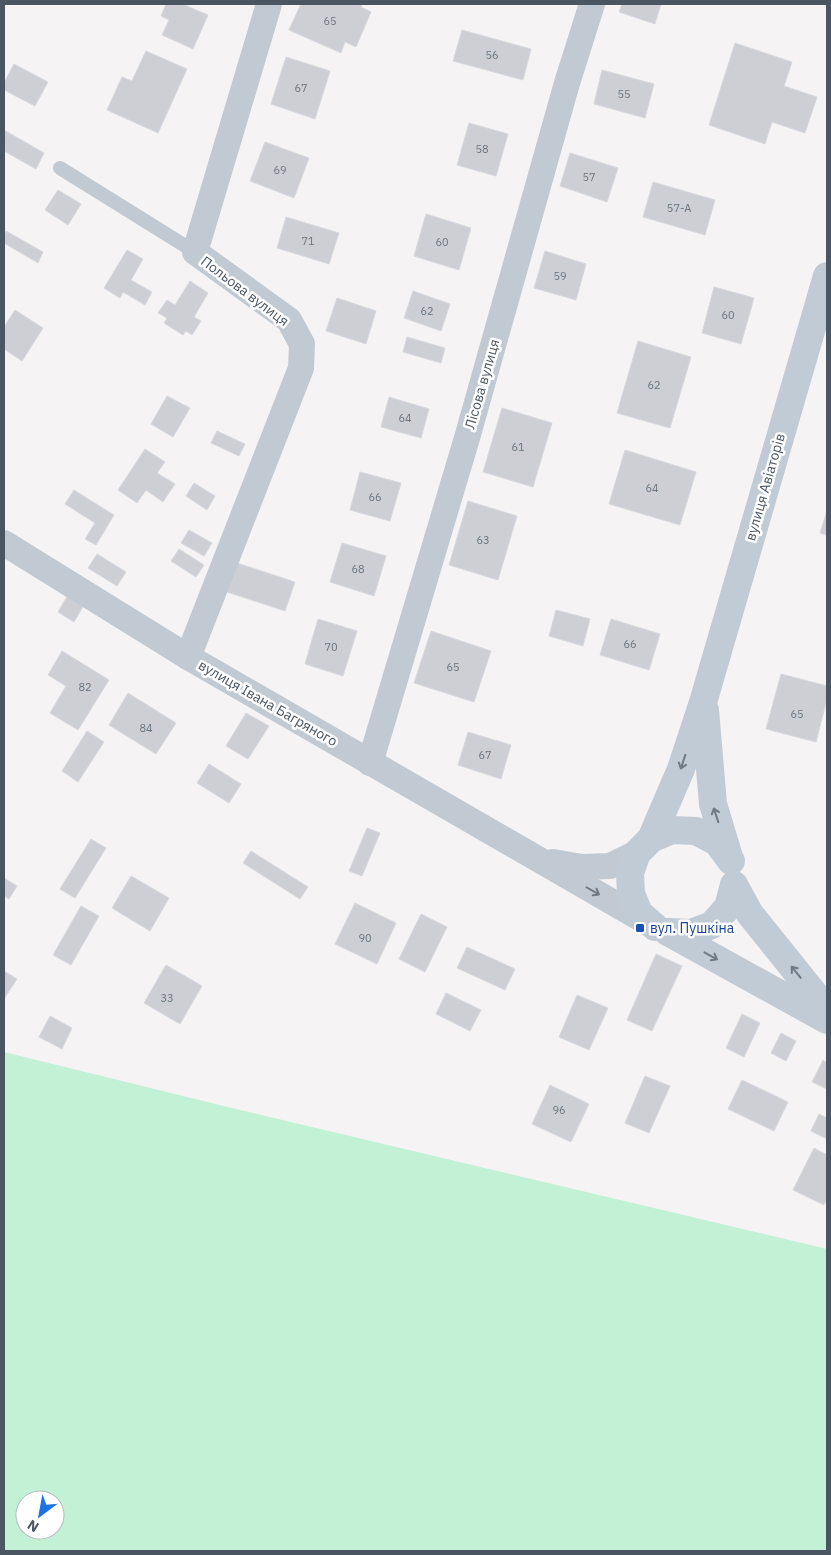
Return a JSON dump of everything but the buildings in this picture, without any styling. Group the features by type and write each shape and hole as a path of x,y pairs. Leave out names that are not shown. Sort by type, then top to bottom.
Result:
{"main road":[{"name":"вулиця Авіаторів","path":"644,846 681,769 704,699 827,276"},
{"name":"вулиця Авіаторів","path":"704,699 712,804 732,873"},
{"path":"732,873 728,907 712,925 691,933 662,930 639,913 630,894 630,873 644,846 672,830 696,831 717,842 732,873 750,914 827,1010"},
{"name":"вулиця Івана Багряного","path":"662,930 827,1020"}],"street":[{"name":"Польова вулиця","path":"188,656 301,368 302,344 289,320 194,252 269,4"},
{"name":"Лісова вулиця","path":"370,763 467,438 567,83 592,4"},
{"name":"вулиця Івана Багряного","path":"4,543 188,656 370,763 662,930"},
{"name":"вулиця Івана Багряного","path":"535,858 582,867 610,866 644,846"}],"lane":[{"path":"60,168 194,252"}],"green space":[{"path":"4,1052 827,1249 827,1551 4,1551"}],"place":[{"name":"вул. Пушкіна","path":"640,928"}]}
